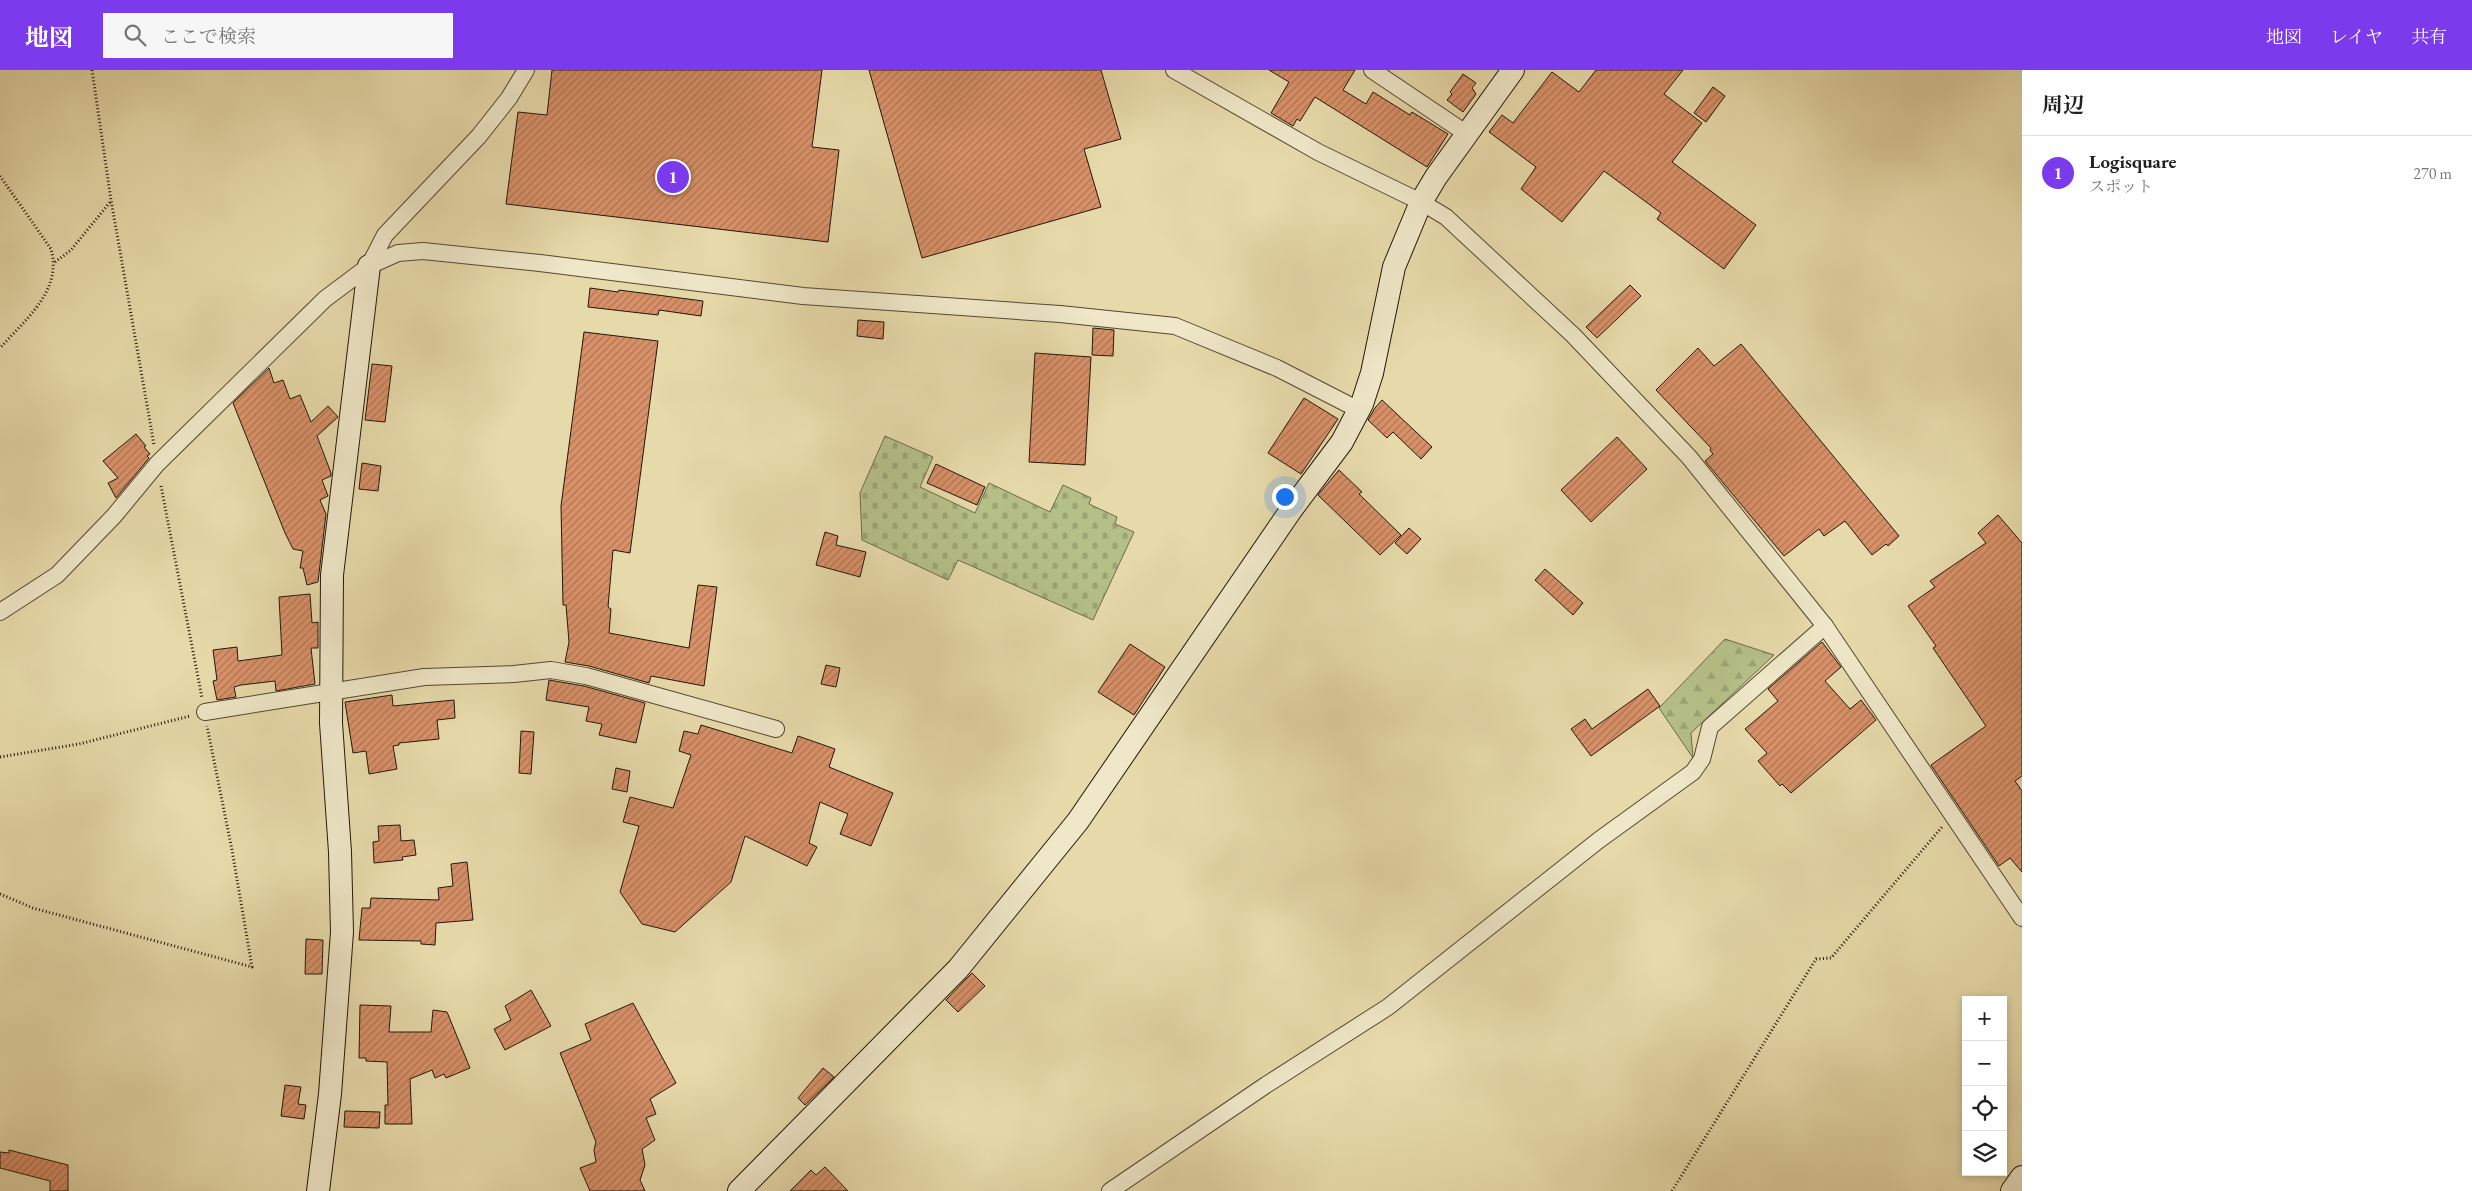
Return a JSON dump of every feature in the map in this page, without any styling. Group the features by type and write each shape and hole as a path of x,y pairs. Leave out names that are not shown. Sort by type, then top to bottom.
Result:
{"street":[{"path":"318,1191 330,1094 342,932 332,692 332,575 369,266 385,235 479,136 509,98 526,70"},
{"path":"1174,70 1318,152 1421,202 1446,217 1573,335 1638,401 1689,457 1825,626 2022,918"},
{"path":"1372,70 1467,134"},
{"path":"739,1191 958,969 1078,821 1292,510 1342,442 1359,410 1372,373 1394,267 1421,202 1436,176 1513,70"},
{"path":"0,612 57,575 114,516 157,464 324,299 369,266 398,252 423,251 540,263 803,296 1060,314 1175,326 1278,368 1359,410"},
{"path":"1110,1191 1388,1007 1599,840 1694,772 1702,759 1710,727 1825,626"},
{"path":"204,712 424,677 514,674 551,670 586,676 776,730"},
{"path":"2012,1191 2022,1176"}],"path":[{"path":"0,894 33,908 252,967 232,850 179,588 112,200 92,70"},
{"path":"0,176 51,249 55,262 47,292 38,306 0,348"},
{"path":"55,262 70,250 112,200"},
{"path":"0,757 79,744 204,712"},
{"path":"1672,1191 1816,959 1831,958 1953,816"}],"green space":[{"path":"885,436 933,457 920,487 975,513 989,483 1050,512 1063,485 1091,498 1089,504 1117,517 1115,524 1134,532 1093,620 958,560 948,580 862,540 860,493"},
{"path":"1725,639 1774,655 1691,733 1693,758 1659,708"}],"building":[{"path":"552,70 822,70 812,147 839,150 828,242 506,204 518,112 547,115"},
{"path":"869,70 1101,70 1121,139 1084,149 1101,207 922,258"},
{"path":"1269,70 1355,70 1343,90 1366,104 1373,92 1410,115 1412,112 1448,134 1427,167 1315,97 1300,121 1297,119 1293,126 1271,113 1289,82"},
{"path":"1596,70 1683,70 1664,94 1702,123 1672,162 1756,225 1724,269 1657,219 1661,213 1604,171 1562,222 1521,189 1536,167 1489,132 1502,115 1513,123 1552,72 1579,92"},
{"path":"1463,74 1476,83 1472,88 1476,94 1463,112 1447,100 1452,94 1450,92"},
{"path":"1713,87 1725,96 1706,122 1694,113"},
{"path":"1630,285 1641,296 1597,338 1586,327"},
{"path":"590,288 703,301 701,316 659,310 658,315 588,307"},
{"path":"858,320 884,322 883,339 857,336"},
{"path":"1093,328 1114,330 1113,356 1092,355"},
{"path":"584,332 658,341 630,553 613,550 608,607 611,609 609,633 689,648 698,585 717,587 704,686 651,676 649,683 589,666 565,662 569,642 566,605 563,605 561,506"},
{"path":"1741,344 1899,536 1888,546 1886,544 1872,555 1845,521 1824,536 1819,529 1784,556 1705,461 1713,454 1710,450 1711,448 1656,390 1698,348 1714,366"},
{"path":"1035,353 1091,357 1085,465 1029,462"},
{"path":"372,364 392,366 385,422 365,420"},
{"path":"269,368 274,383 283,380 290,399 300,395 311,422 328,406 338,417 317,436 331,476 322,480 328,496 320,500 326,514 318,582 307,585 303,568 300,568 303,551 293,549 285,533 233,403"},
{"path":"1304,398 1338,419 1301,474 1268,453"},
{"path":"1382,400 1432,447 1421,459 1393,432 1387,438 1368,420"},
{"path":"136,434 146,446 144,447 150,454 147,456 149,458 116,498 108,483 118,478 103,461"},
{"path":"1617,437 1647,469 1591,522 1561,490"},
{"path":"362,463 381,466 378,491 359,489"},
{"path":"936,464 985,487 977,505 927,483"},
{"path":"1339,470 1362,492 1359,494 1401,535 1380,555 1318,495"},
{"path":"1998,515 2022,543 2022,776 2015,781 2022,791 2022,872 2010,858 1999,866 1931,765 1986,726 1933,648 1936,646 1908,606 1935,587 1930,581 1986,543 1978,533"},
{"path":"1409,528 1421,539 1407,554 1395,543"},
{"path":"825,532 838,536 836,545 866,552 860,577 816,565"},
{"path":"1545,569 1583,603 1573,615 1535,580"},
{"path":"310,594 312,623 318,622 318,648 311,648 315,684 276,691 275,681 241,685 234,687 236,697 217,700 213,681 217,680 213,650 237,647 238,661 282,655 279,597"},
{"path":"1822,642 1841,667 1825,681 1850,709 1861,700 1876,720 1791,793 1782,784 1780,786 1758,761 1767,753 1745,729 1778,701 1768,689"},
{"path":"1130,644 1165,667 1134,715 1098,692"},
{"path":"826,665 840,668 836,687 821,684"},
{"path":"549,680 584,686 645,703 636,743 599,735 602,724 586,721 589,707 546,700"},
{"path":"1648,689 1660,706 1591,756 1571,729 1585,719 1592,729"},
{"path":"392,695 393,706 454,700 455,718 437,720 439,739 399,743 399,745 393,746 397,769 369,774 366,751 353,753 345,702"},
{"path":"701,725 792,753 798,736 835,749 829,767 893,793 871,846 840,834 848,814 820,802 809,843 817,847 807,866 745,836 731,882 675,932 642,924 620,892 639,826 623,822 630,797 673,808 691,755 679,751 684,731 698,734"},
{"path":"521,731 534,732 531,774 519,773"},
{"path":"616,768 630,771 627,792 612,789"},
{"path":"400,825 401,841 414,840 416,855 402,857 403,860 374,863 373,842 379,841 378,826"},
{"path":"467,862 473,920 436,923 435,945 421,944 421,941 359,940 362,908 370,908 371,898 439,900 438,888 453,886 451,864"},
{"path":"306,939 323,940 322,974 305,974"},
{"path":"972,973 985,986 958,1012 946,1000"},
{"path":"531,990 551,1026 505,1050 494,1029 511,1020 505,1006"},
{"path":"633,1003 676,1083 650,1099 656,1114 646,1118 655,1140 642,1149 645,1165 640,1180 645,1191 590,1191 580,1168 596,1162 594,1150 596,1142 560,1053 591,1040 585,1024"},
{"path":"360,1005 391,1006 389,1032 431,1032 433,1010 447,1012 470,1068 446,1078 444,1074 435,1078 432,1070 410,1079 412,1124 385,1124 385,1105 388,1105 387,1062 366,1061 366,1058 359,1058"},
{"path":"823,1068 834,1077 805,1105 798,1098"},
{"path":"285,1085 301,1087 298,1104 306,1105 304,1119 281,1116"},
{"path":"345,1111 380,1112 379,1128 344,1127"},
{"path":"9,1150 68,1165 68,1191 50,1191 50,1181 0,1168 0,1152 9,1153"},
{"path":"825,1167 848,1191 790,1191 811,1170 816,1175"}],"place":[{"name":"Logisquare","path":"673,177"}]}
